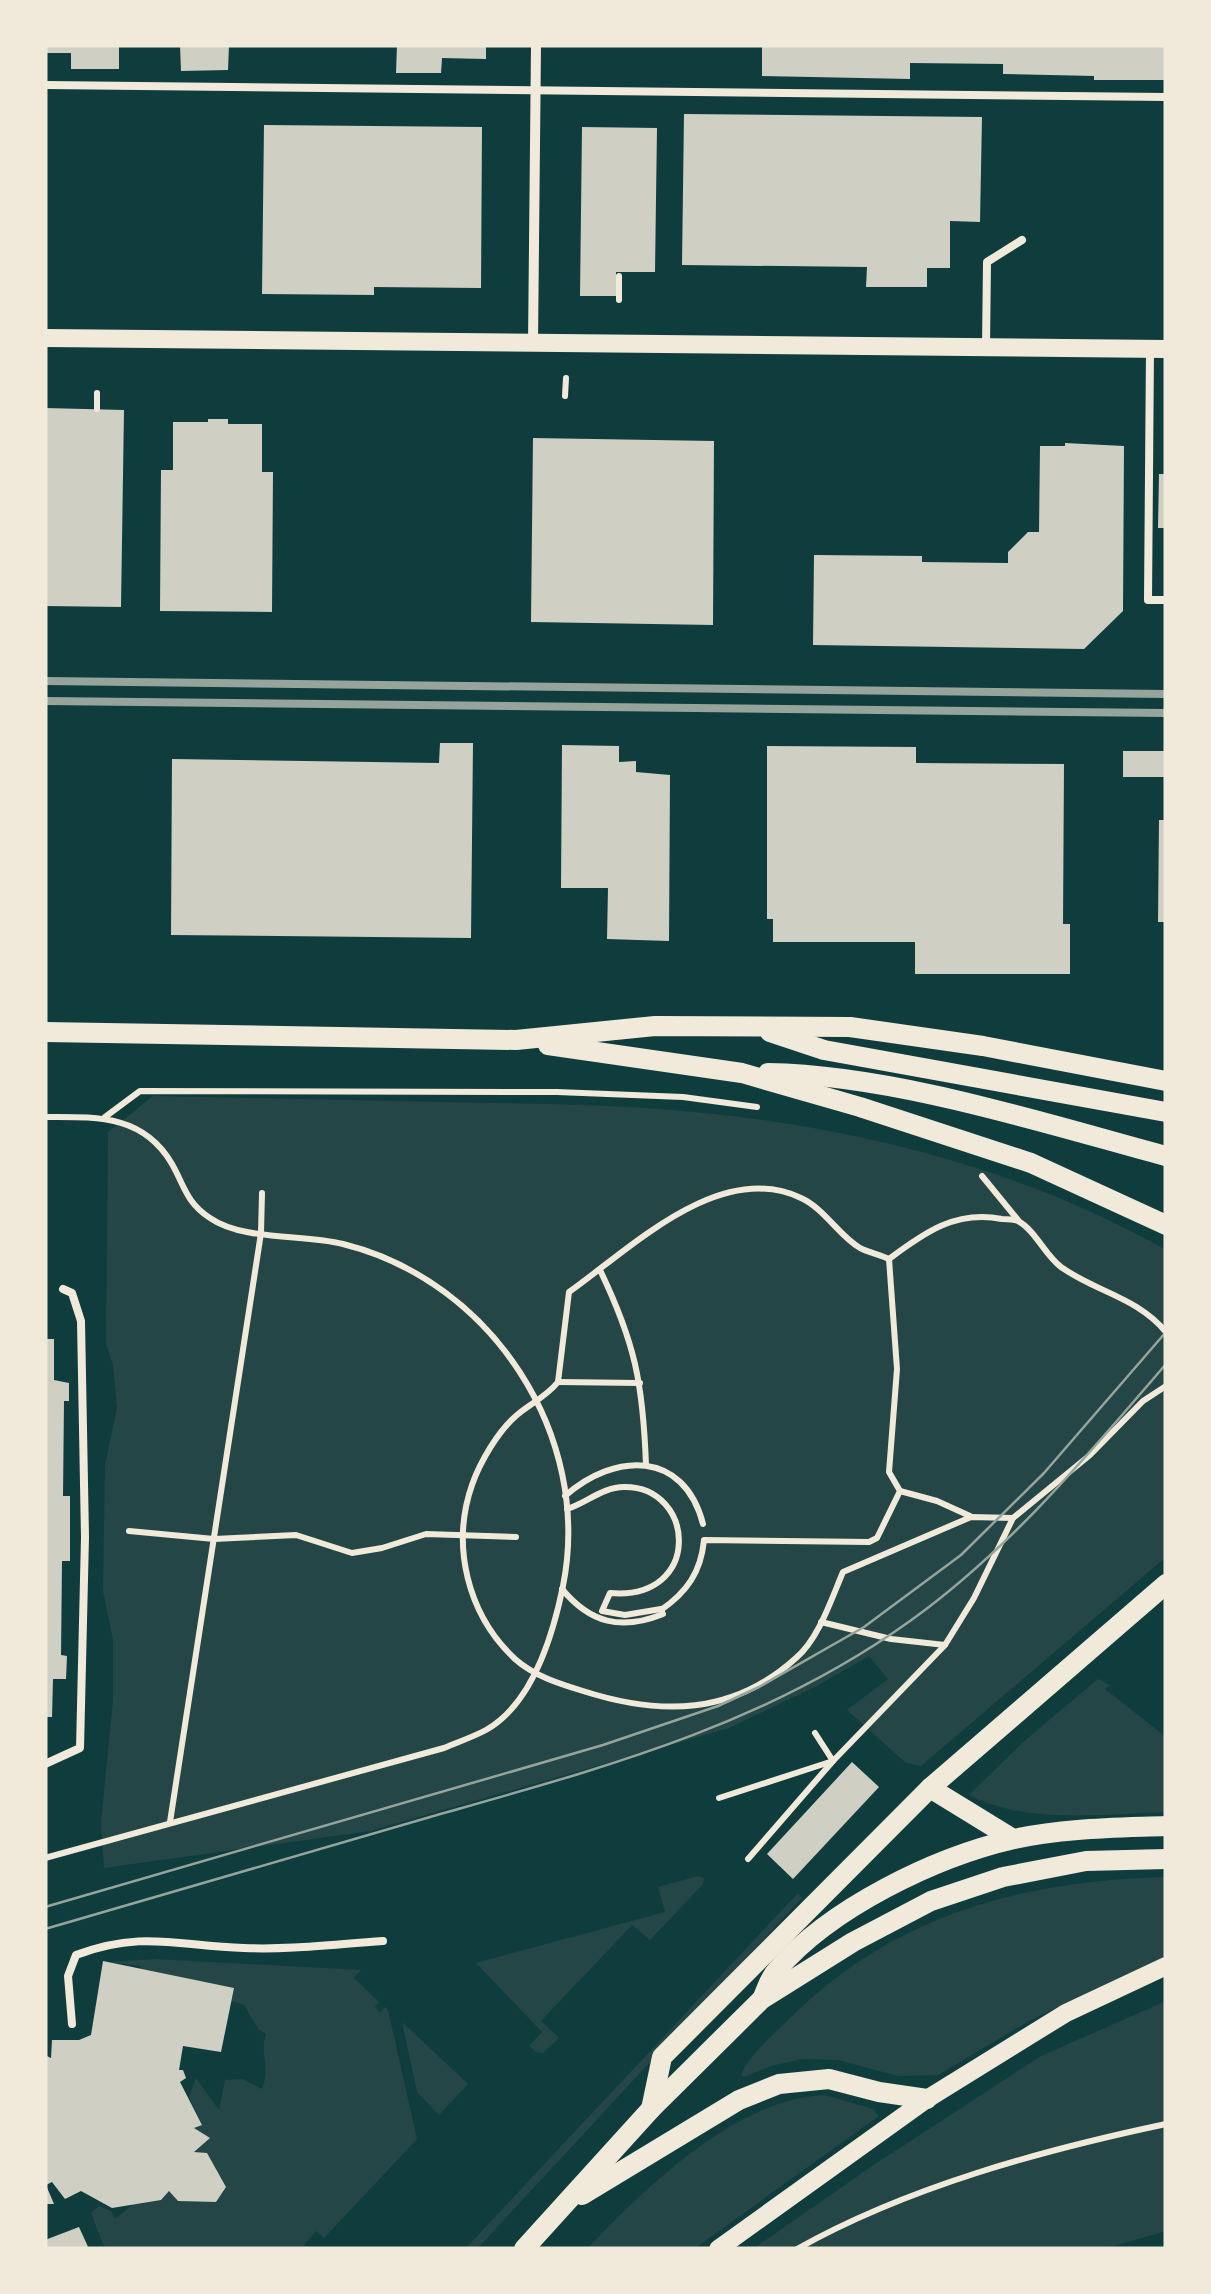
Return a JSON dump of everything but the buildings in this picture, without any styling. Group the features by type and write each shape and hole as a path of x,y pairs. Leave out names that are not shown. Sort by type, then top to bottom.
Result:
{"main road":[{"path":"45,1032 516,1040 654,1026 850,1026 983,1046 1166,1081"},
{"path":"754,1027 824,1050 1166,1112"},
{"path":"516,1040 742,1073 860,1106 1031,1163 1166,1225"},
{"path":"742,1073 814,1074 945,1099 1166,1156"},
{"path":"651,2110 662,2057 930,1788 1166,1584"},
{"path":"930,1788 1013,1840"},
{"path":"762,1999 774,1972 850,1910 902,1881 1013,1840 1074,1829 1166,1826"},
{"path":"524,2249 651,2110 762,1999 852,1942 932,1900 1003,1877 1086,1862 1166,1859"},
{"path":"564,2206 739,2100 779,2084 829,2079 927,2099"}],"street":[{"path":"532,344 536,45"},
{"path":"45,338 1158,349"},
{"path":"718,2249 927,2099 1066,2012 1166,1966"}],"lane":[{"path":"45,84 1166,98"},
{"path":"986,348 987,262 1022,240"},
{"path":"1158,349 1148,600 1166,600"},
{"path":"45,1764 80,1748 85,1537 82,1321 72,1293 64,1288"},
{"path":"72,2024 68,1976 76,1954 105,1944 150,1938 208,1947 278,1948 382,1941"}],"path":[{"path":"619,300 620,276"},
{"path":"566,378 566,396"},
{"path":"97,393 97,409"},
{"path":"105,1117 140,1091 557,1092 684,1097 759,1108"},
{"path":"45,1116 105,1117 144,1131 171,1162 186,1198 210,1219 260,1233 343,1244 420,1275 452,1297 486,1327 538,1399 558,1450 567,1509 567,1563 550,1639 536,1672 489,1728 444,1748 45,1858"},
{"path":"969,1168 984,1177 1018,1222 1061,1266 1134,1303 1153,1316 1166,1332"},
{"path":"558,1382 569,1292 683,1211 715,1194 748,1188 777,1189 803,1198 858,1247 889,1259"},
{"path":"170,1822 260,1233 262,1193"},
{"path":"889,1259 927,1230 956,1218 984,1215 1018,1222"},
{"path":"889,1259 897,1369 889,1472 900,1490 938,1500 971,1517"},
{"path":"600,1270 626,1324 640,1383 646,1465"},
{"path":"640,1383 558,1382 512,1420 473,1482 461,1536 471,1592 492,1630 516,1659 536,1672 601,1697 658,1708 715,1703 760,1686 800,1656 844,1572 971,1517 1013,1518"},
{"path":"748,1859 833,1761 945,1645 974,1598 1013,1518 1090,1455 1143,1401 1166,1386"},
{"path":"566,1496 600,1471 646,1465 674,1478 691,1494 704,1524"},
{"path":"567,1509 606,1490 623,1487 641,1490 667,1506 679,1538 674,1566 656,1585 641,1593 610,1593 602,1611 624,1615 660,1607 662,1610"},
{"path":"562,1589 579,1610 595,1618 616,1622 648,1620 663,1614 662,1610 690,1584 702,1558 704,1540 869,1542 877,1538 900,1490"},
{"path":"129,1532 214,1539 296,1535 352,1552 382,1548 426,1534 516,1537"},
{"path":"821,1622 891,1639 945,1645"},
{"path":"815,1733 833,1761"},
{"path":"719,1798 833,1761"},
{"path":"797,2249 916,2194 1096,2139 1166,2124"}],"shaded area":[{"path":"153,1096 606,1106 765,1120 943,1158 1001,1176 1113,1222 1166,1250 1166,1557 921,1766 906,1763 847,1710 888,1679 869,1656 729,1728 370,1831 104,1868 101,1822 113,1700 113,1640 103,1591 105,1465 117,1408 113,1365 106,1344 108,1132"},
{"path":"1098,1679 1110,1685 1105,1689 1166,1737 1166,1812 1041,1814 1016,1811 969,1795 1022,1743"},
{"path":"698,1876 704,1878 703,1884 650,1940 632,1925 541,2021 559,2038 543,2053 529,2046 542,2032 476,1963 665,1912 658,1887"},
{"path":"1166,1877 1166,1956 1029,2021 938,2075 898,2076 838,2060 802,2059 741,2075 762,2045 830,1982 917,1929 1011,1896 1061,1886"},
{"path":"798,1893 802,1898 477,2249 465,2249"},
{"path":"155,1959 361,1970 354,1978 379,2002 375,2007 380,2012 385,2007 388,2010 417,2139 324,2238 316,2231 304,2245 308,2249 105,2249 91,2213 99,2206 111,2211 115,2219 132,2205 169,2191 178,2201 216,2202 226,2187 207,2154 194,2152 209,2138 194,2128 202,2124 189,2097 196,2078 219,2110 225,2080 242,2079 262,2089 264,2081 266,2034 259,2030 244,2005 140,1971 141,1966 109,1962"},
{"path":"1166,2001 1166,2231 1104,2249 753,2249 1041,2056"},
{"path":"402,2022 468,2084 439,2115 417,2092"},
{"path":"825,2095 873,2109 879,2116 694,2249 587,2249 636,2199 694,2150 726,2129 791,2100"}],"tram line":[{"path":"45,1907 603,1745 718,1706 759,1687 864,1627 961,1555 1044,1473 1166,1332"},
{"path":"45,1929 623,1760 741,1715 799,1688 910,1621 981,1564 1046,1500 1166,1364"}],"railway":[{"path":"45,681 1166,694"},
{"path":"45,701 1166,713"}]}
